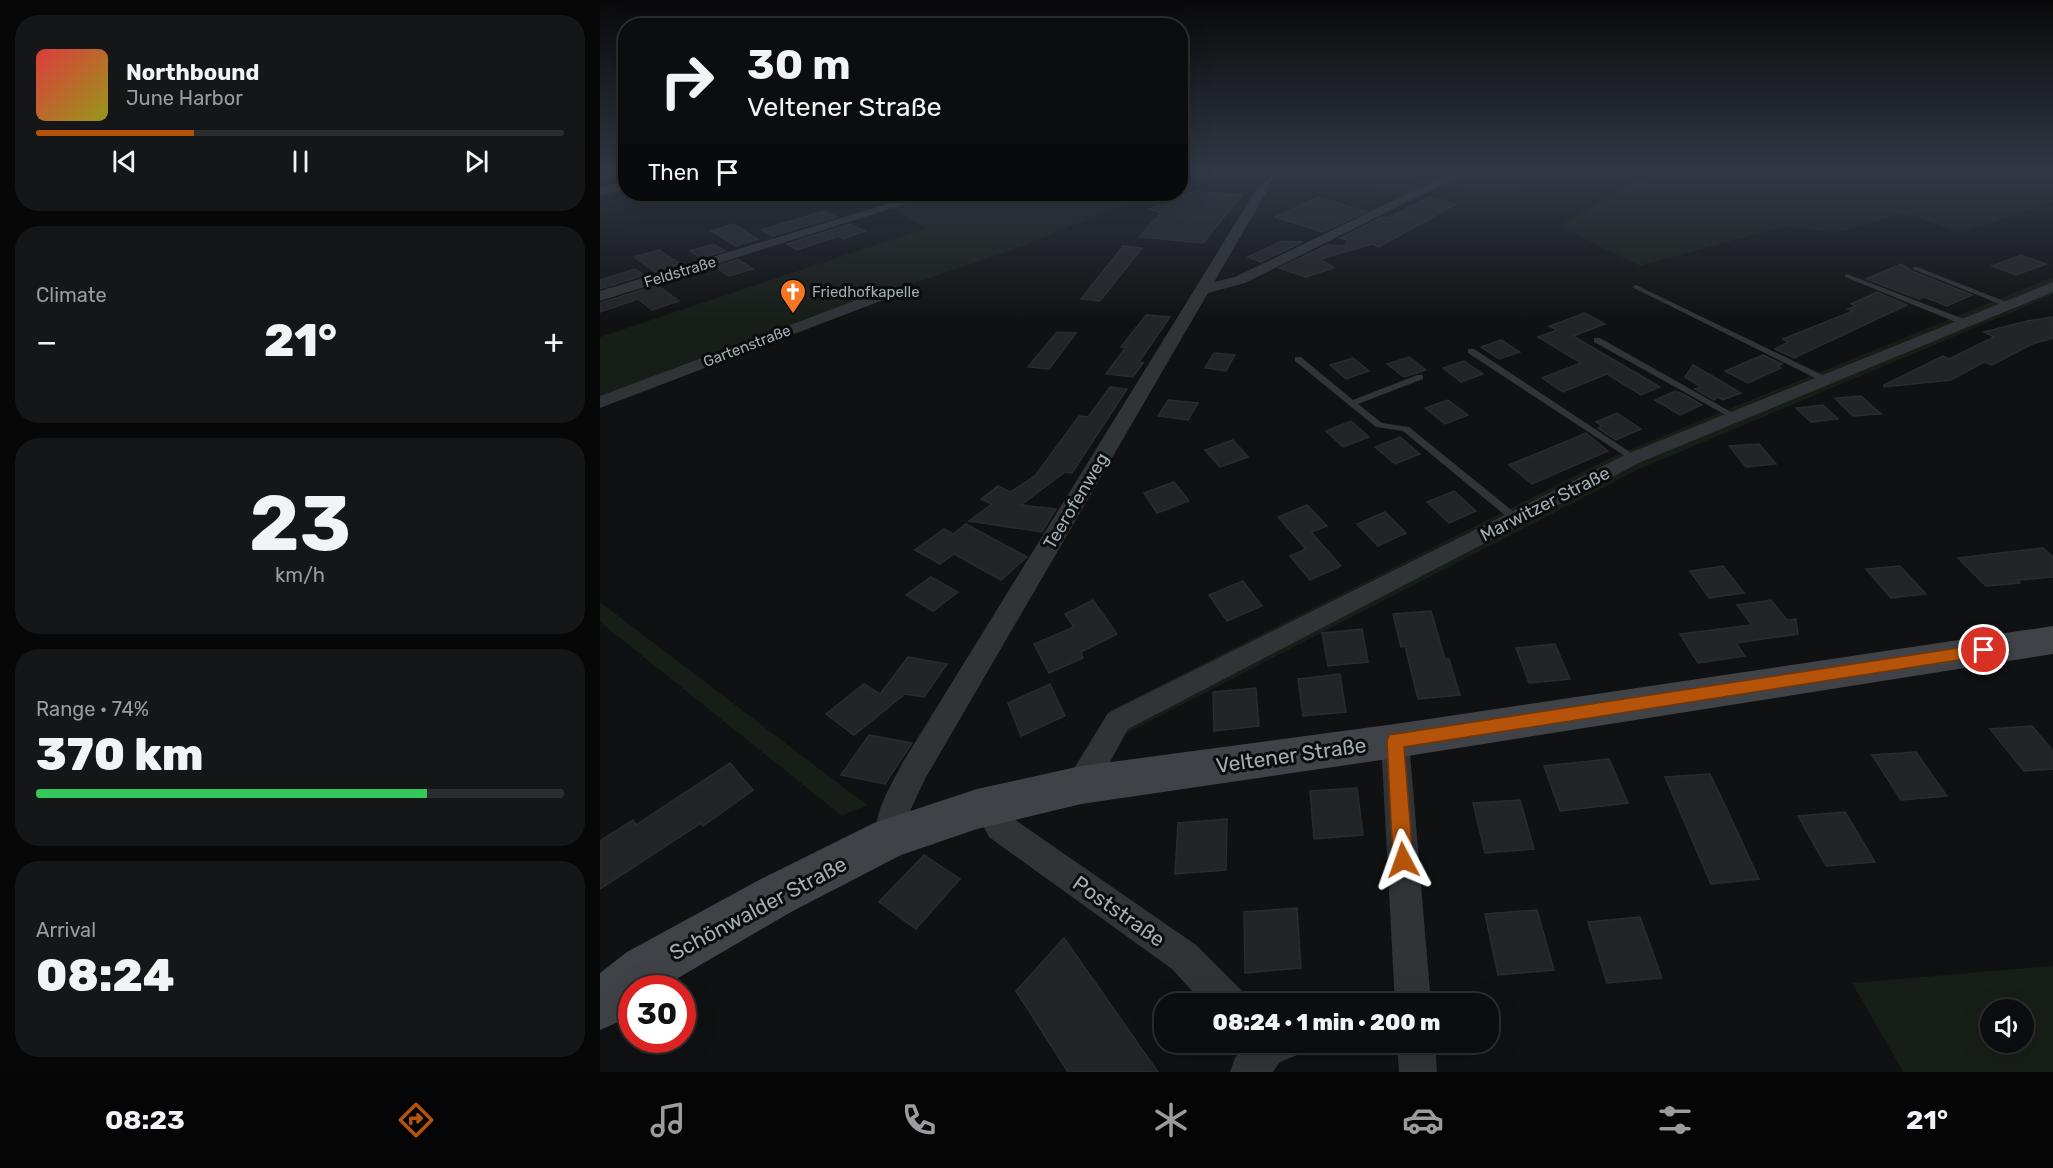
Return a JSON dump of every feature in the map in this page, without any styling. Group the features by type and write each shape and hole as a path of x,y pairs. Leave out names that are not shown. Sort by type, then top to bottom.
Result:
{"main road":[{"name":"Veltener Straße","path":"891,838 977,809 1081,785 1395,741 2053,640"},
{"name":"Schönwalder Straße","path":"600,1004 645,970 775,896 891,838"}],"street":[{"name":"Feldstraße","path":"600,296 840,222"},
{"name":"Teerofenweg","path":"891,838 896,809 913,771 1243,222"},
{"path":"1203,289 1240,280 1358,222"},
{"name":"Marwitzer Straße","path":"1081,785 1118,721 1634,458 2053,287"},
{"name":"Gartenstraße","path":"600,402 894,291"},
{"path":"1395,741 1412,993"},
{"name":"Poststraße","path":"1000,828 1184,957 1218,993"},
{"path":"1417,1053 1418,1072"}],"lane":[{"path":"1915,268 2010,305"},
{"path":"1847,276 1966,323"},
{"path":"1636,287 1826,380"},
{"path":"1597,340 1736,417"},
{"path":"1471,351 1634,458"},
{"path":"1298,359 1379,425 1406,429 1516,519"},
{"path":"1352,404 1420,377"}],"shaded area":[{"path":"916,222 1081,222 1010,251 894,290 886,285 879,294 600,399 600,337 927,228"},
{"path":"1566,222 1873,222 1837,233 1785,226 1640,266 1559,226"},
{"path":"1929,222 1993,222 1960,233"},
{"path":"2053,277 2053,295 1637,470 1123,735 1111,710 1614,456"},
{"path":"600,602 867,805 842,816 600,622"},
{"path":"2053,966 2053,1072 1903,1072 1852,983"}],"building":[{"path":"787,222 819,222 773,236 761,230"},
{"path":"1153,222 1220,222 1203,243 1139,237"},
{"path":"1291,222 1344,222 1323,232"},
{"path":"1372,222 1424,222 1379,247 1372,244 1321,259 1334,268 1306,277 1279,268 1327,245 1346,246 1347,240 1340,238"},
{"path":"733,224 758,239 736,246 711,231"},
{"path":"850,224 865,231 843,239 838,236 797,250 787,244"},
{"path":"1282,241 1302,242 1261,262 1248,257"},
{"path":"713,244 725,251 701,258 690,251"},
{"path":"1123,246 1142,248 1100,301 1081,299"},
{"path":"659,250 680,264 655,272 634,257"},
{"path":"2021,255 2046,264 2016,275 1992,266"},
{"path":"738,259 753,269 729,276 715,267"},
{"path":"1901,264 1912,271 1972,295 1947,306 1924,297 1919,299 1866,279"},
{"path":"635,269 644,275 600,289 600,280"},
{"path":"657,285 679,301 652,310 638,299 600,312 600,303"},
{"path":"1877,292 1907,305 1794,358 1775,349 1788,342 1783,339 1853,311 1848,309 1856,306 1851,304"},
{"path":"1585,313 1605,324 1573,336 1660,387 1641,395 1607,374 1563,392 1542,378 1581,363 1538,337 1557,330 1549,326"},
{"path":"1146,315 1170,317 1139,362 1143,363 1133,377 1106,374 1126,347 1121,347"},
{"path":"2053,317 2053,338 2032,344 1992,365 1984,362 1951,380 1884,387 1943,356 1949,359 1994,337 1984,332"},
{"path":"1057,332 1076,333 1049,369 1028,367"},
{"path":"1501,340 1520,352 1499,359 1481,347"},
{"path":"1214,353 1235,355 1226,371 1205,368"},
{"path":"1763,355 1782,364 1778,366 1781,368 1748,383 1725,371"},
{"path":"1409,357 1426,370 1404,377 1387,364"},
{"path":"1353,358 1369,371 1346,379 1330,365"},
{"path":"1464,361 1483,374 1461,382 1443,368"},
{"path":"1693,365 1741,393 1723,400 1718,397 1714,400 1695,389 1701,387 1685,377"},
{"path":"1110,387 1127,389 1072,473 1065,472 1021,505 1056,509 1042,532 969,521 992,504 981,499 998,486 1010,492 1035,476 1079,416 1088,417"},
{"path":"1675,391 1702,405 1680,415 1655,400"},
{"path":"1861,396 1881,414 1853,416 1835,398"},
{"path":"1168,400 1198,403 1188,420 1158,416"},
{"path":"1448,400 1468,415 1445,424 1425,408"},
{"path":"1823,405 1838,419 1811,422 1796,408"},
{"path":"1617,413 1641,429 1616,440 1598,428 1602,426 1596,422"},
{"path":"1351,421 1369,437 1343,447 1326,431"},
{"path":"1586,433 1608,451 1532,484 1509,465"},
{"path":"1400,437 1420,454 1395,464 1375,447"},
{"path":"1233,440 1248,457 1220,467 1205,450"},
{"path":"1759,444 1776,464 1746,467 1729,446"},
{"path":"1174,482 1189,501 1157,513 1144,493"},
{"path":"1454,491 1476,511 1449,523 1427,502"},
{"path":"1307,505 1327,526 1311,532 1341,566 1310,580 1290,556 1306,549 1278,517"},
{"path":"1385,512 1406,533 1378,546 1357,524"},
{"path":"966,524 1027,557 1001,580 954,554 940,564 915,550 944,529 953,534"},
{"path":"2043,548 2053,557 2053,577 2018,580 2020,583 1986,586 1958,558"},
{"path":"1723,566 1744,593 1709,598 1690,571"},
{"path":"1900,566 1926,594 1891,598 1866,569"},
{"path":"931,577 958,592 933,611 906,595"},
{"path":"1243,581 1262,606 1227,621 1209,595"},
{"path":"1093,600 1117,634 1081,652 1083,658 1049,673 1034,644 1074,627 1065,614"},
{"path":"1771,600 1787,620 1796,619 1798,634 1736,643 1745,656 1698,663 1680,634 1752,625 1737,605"},
{"path":"1431,611 1445,659 1449,659 1460,695 1418,699 1405,646 1401,647 1393,614"},
{"path":"1362,629 1368,662 1328,666 1322,633"},
{"path":"1555,644 1570,679 1529,683 1516,648"},
{"path":"908,657 947,664 924,697 905,694 854,735 826,714 864,684 880,694"},
{"path":"1340,674 1346,712 1303,716 1298,679"},
{"path":"1050,684 1065,716 1021,736 1008,703"},
{"path":"1256,688 1259,726 1214,731 1213,692"},
{"path":"2032,726 2053,751 2053,769 2024,771 1990,729"},
{"path":"869,735 912,743 885,784 841,775"},
{"path":"1916,752 1947,796 1901,800 1872,755"},
{"path":"1609,759 1628,803 1560,811 1544,766"},
{"path":"730,763 753,790 703,826 701,823 600,889 600,841 633,820 636,825"},
{"path":"1710,774 1759,879 1711,884 1665,777"},
{"path":"1357,788 1363,835 1314,839 1310,791"},
{"path":"1520,800 1534,849 1485,853 1473,803"},
{"path":"1845,812 1875,862 1826,866 1798,816"},
{"path":"1227,819 1226,870 1175,874 1178,823"},
{"path":"924,855 960,879 916,929 879,902"},
{"path":"1297,908 1301,968 1245,973 1244,912"},
{"path":"1537,910 1554,970 1498,975 1485,914"},
{"path":"1640,917 1662,978 1607,983 1588,922"},
{"path":"1064,938 1158,1072 1068,1072 1016,991"}],"place":[{"name":"Friedhofkapelle","path":"793,315"}],"route":[{"path":"1403,860 1395,741 1984,650"}]}
